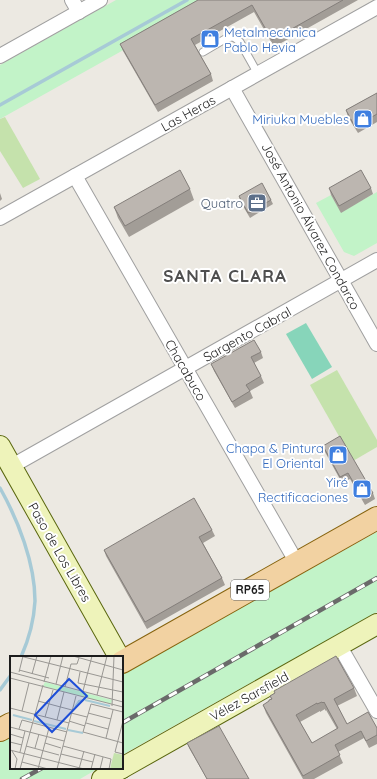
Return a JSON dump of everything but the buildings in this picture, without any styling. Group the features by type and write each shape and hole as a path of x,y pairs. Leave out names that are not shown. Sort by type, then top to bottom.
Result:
{"main road":[{"name":"RP65","path":"123,661 377,518"},
{"path":"0,730 10,725"}],"street":[{"path":"0,56 76,6 100,0"},
{"name":"Las Heras","path":"0,218 377,7"},
{"name":"José Antonio Álvarez Condarco","path":"232,88 377,344"},
{"name":"Chacabuco","path":"75,176 297,563"},
{"name":"Sargento Cabral","path":"12,466 377,260"},
{"name":"Paso de Los Libres","path":"0,446 119,656"},
{"name":"Vélez Sarsfield","path":"123,767 377,624"},
{"path":"339,645 377,711"},
{"name":"Vélez Sarsfield","path":"102,779 120,769"}],"lane":[{"path":"202,52 225,39 235,38 240,42 258,74"}],"green space":[{"path":"116,0 213,0 0,119 0,65"},
{"path":"5,117 40,179 23,188 0,151 0,119"},
{"path":"377,192 377,243 354,256 344,252 316,203 331,195 341,212"},
{"path":"306,323 332,367 312,379 286,334"},
{"path":"337,370 377,440 377,447 353,461 310,385"},
{"path":"377,532 377,612 123,754 123,673"},
{"path":"10,737 10,769 97,769 80,779 0,779 0,742"}],"waterway":[{"path":"0,105 187,0"},
{"path":"0,488 7,500 24,542 29,557 34,587 35,601 32,622 29,636 21,656"},
{"path":"0,690 10,676"}],"railway":[{"path":"123,722 377,578"},
{"path":"22,779 40,769"}],"place":[{"name":"Metalmecánica Pablo Hevia","path":"210,39"},
{"name":"Miriuka Muebles","path":"363,119"},
{"name":"Quatro","path":"257,203"},
{"name":"Chapa & Pintura El Oriental","path":"338,455"},
{"name":"Yiré Rectificaciones","path":"362,489"}],"district":[{"name":"SANTA CLARA","path":"225,276"}]}
